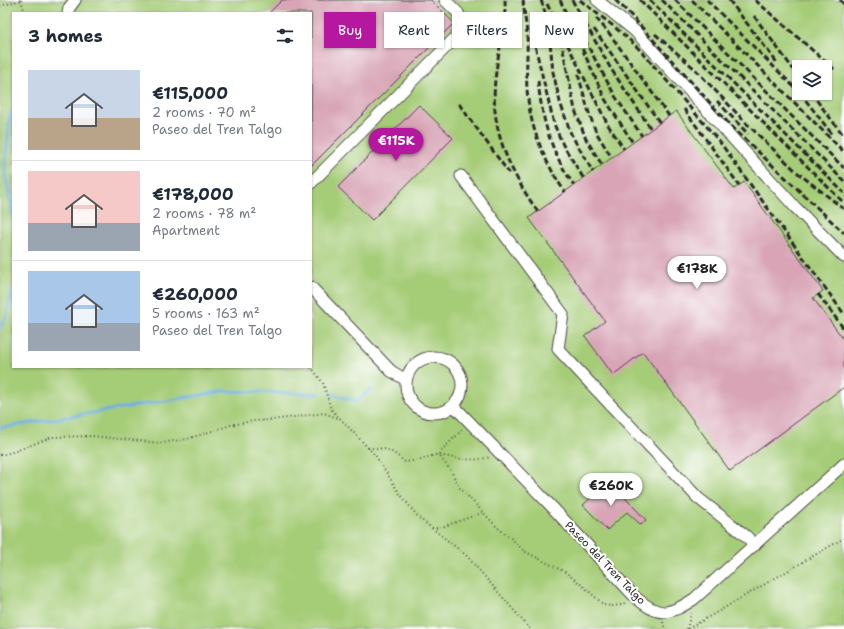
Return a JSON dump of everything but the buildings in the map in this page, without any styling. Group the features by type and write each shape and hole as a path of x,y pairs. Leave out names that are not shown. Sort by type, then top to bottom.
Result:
{"street":[{"path":"68,12 69,8 75,0"},
{"path":"312,182 460,33 463,24 458,13 445,0"},
{"path":"597,0 635,31 795,207 844,257"},
{"path":"461,176 562,314 558,349 698,498 755,544"},
{"path":"312,288 391,371 406,380"},
{"path":"439,357 448,360 455,365 460,372 463,381 459,399 454,406 446,411 429,413 420,410 409,397 406,389 406,380 409,372 415,364 422,359 439,357"},
{"name":"Paseo del Tren Talgo","path":"454,406 552,507 635,597 654,611 662,612 679,609 694,599 844,464"}],"path":[{"path":"0,6 21,0 25,12"},
{"path":"312,368 323,383 331,409 375,456 400,494 419,518 466,555 530,629"},
{"path":"0,454 13,452 52,437 92,436 160,443 187,439 231,425 252,421 272,420 324,413 340,419"},
{"path":"368,448 385,448 405,462 420,460 438,454 448,446 461,430 472,424"},
{"path":"438,454 457,460 482,459 501,454"},
{"path":"438,454 451,471 460,488 482,513 513,540 524,552 565,572 604,605 621,605 635,597"},
{"path":"432,528 439,528 482,513"},
{"path":"688,629 844,538"}],"green space":[{"path":"0,0 844,0 844,629 0,629"}],"waterway":[{"path":"12,111 10,113 5,171 12,215"},
{"path":"0,328 6,318 12,291"},
{"path":"331,394 357,401 371,389"},
{"path":"0,428 226,391 320,394"}],"railway":[{"path":"505,0 503,28 494,92 495,111 498,129 509,163 527,196 538,212"},
{"path":"523,0 527,34 527,83 530,112 536,136 541,148 565,192"},
{"path":"541,0 548,22 553,72 560,102 571,134 593,172"},
{"path":"560,0 605,99 633,143"},
{"path":"572,0 611,69 651,129"},
{"path":"580,0 629,40 655,68"},
{"path":"615,0 627,11 732,127 844,233"},
{"path":"640,0 844,203"},
{"path":"650,0 844,193"},
{"path":"662,0 844,181"},
{"path":"675,0 844,168"},
{"path":"692,0 844,152"},
{"path":"707,0 792,85"},
{"path":"729,0 778,64"},
{"path":"755,0 835,70"},
{"path":"840,0 844,4"},
{"path":"547,4 608,125 624,149"},
{"path":"754,16 792,68"},
{"path":"596,18 609,33 669,116"},
{"path":"594,29 660,123"},
{"path":"655,34 694,68 747,124 798,173 844,209"},
{"path":"588,46 615,96 642,136"},
{"path":"536,48 554,124 563,145 584,179"},
{"path":"563,48 575,110 586,139 602,165"},
{"path":"653,65 722,145 844,314"},
{"path":"578,74 596,132 612,158"},
{"path":"538,81 542,109 549,136 559,161 574,185"},
{"path":"805,100 832,134"},
{"path":"816,100 844,136"},
{"path":"717,101 748,134"},
{"path":"459,104 509,173"},
{"path":"684,109 739,185"},
{"path":"818,294 844,329"}]}
